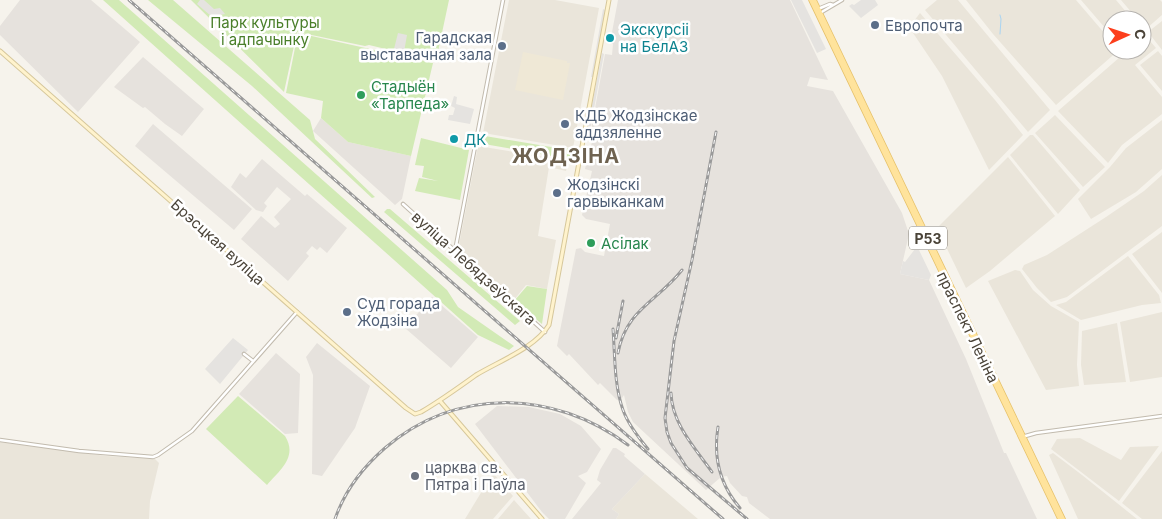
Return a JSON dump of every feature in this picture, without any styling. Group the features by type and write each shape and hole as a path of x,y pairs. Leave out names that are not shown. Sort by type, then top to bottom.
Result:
{"main road":[{"path":"544,332 549,325 609,0"},
{"name":"праспект Леніна","path":"813,0 1062,519"},
{"name":"праспект Леніна","path":"818,12 1020,428 1022,437 1062,519"},
{"name":"Брэсцкая вуліца","path":"0,51 410,411 418,413 440,401 477,375 525,347 544,332"},
{"path":"440,401 542,519"}],"street":[{"path":"455,251 480,134 503,0"},
{"path":"818,12 842,0"},
{"name":"вуліца Лебядзеўскага","path":"403,204 544,332"},
{"path":"0,440 80,451 152,457 192,431 297,312"},
{"path":"244,354 253,362"},
{"path":"1022,437 1031,434 1162,416"},
{"path":"1020,428 1026,434 1031,434"},
{"path":"1027,444 1027,439 1031,434"}],"shaded area":[{"path":"20,0 91,0 140,42 78,112 0,35 0,26"},
{"path":"200,0 204,0 214,9 220,8 225,14 220,15 221,19 218,22 197,4"},
{"path":"509,0 555,0 599,8 573,148 483,133"},
{"path":"618,0 790,0 828,80 810,77 807,86 833,91 902,213 909,234 900,274 929,280 966,359 1004,453 1006,453 1037,519 770,519 749,503 747,497 742,496 730,483 727,476 721,477 706,490 633,422 628,412 624,395 617,400 600,383 598,385 569,354 567,356 557,346 576,249 581,248 585,252 604,256 610,224 586,219 582,215 592,171 585,169 592,142 589,141 605,54 612,55 613,44 610,43"},
{"path":"791,0 802,0 826,49 817,53"},
{"path":"861,0 875,0 878,5 861,18 849,6"},
{"path":"937,0 958,0 1050,110 1028,132 925,10"},
{"path":"966,0 1076,0 1102,30 1102,60 1108,60 1056,105 993,34"},
{"path":"1081,0 1116,0 1124,10 1102,10 1102,24"},
{"path":"1121,0 1160,0 1162,2 1162,15 1152,24 1152,10 1130,10"},
{"path":"603,9 605,10 593,77 591,77"},
{"path":"920,13 1023,135 989,170 942,76 911,30 914,21"},
{"path":"1162,21 1162,50 1152,37 1152,29"},
{"path":"398,33 407,35 404,52 394,49"},
{"path":"1152,43 1156,48 1152,51"},
{"path":"1158,51 1162,56 1162,91 1140,65 1146,60 1152,60 1152,56"},
{"path":"523,52 570,63 563,100 515,90"},
{"path":"602,53 604,54 589,136 586,136"},
{"path":"143,57 204,109 182,136 145,107 143,108 114,87"},
{"path":"1117,60 1141,60 1135,65 1162,97 1162,114 1122,145 1108,163 1058,111"},
{"path":"454,96 457,97 456,104 474,109 470,124 448,120 449,115 453,115 455,108 451,106"},
{"path":"1055,115 1105,167 1083,187 1035,133"},
{"path":"321,118 348,142 411,156 402,199 395,205 313,131"},
{"path":"1162,120 1162,169 1136,192 1091,219 1078,199 1126,148"},
{"path":"153,124 252,209 234,230 135,146"},
{"path":"1030,135 1033,135 1080,190 1058,214 1010,155"},
{"path":"478,146 568,161 566,171 549,167 538,236 556,240 547,289 526,285 514,300 458,250"},
{"path":"1008,157 1055,216 990,271 966,288 937,228"},
{"path":"262,159 305,196 307,194 347,228 327,253 320,247 317,250 312,246 306,253 309,256 288,281 241,239 261,216 275,228 280,224 274,217 291,199 277,187 264,203 267,206 263,212 256,210 231,187 240,173 246,178"},
{"path":"1162,175 1162,226 1067,297 1051,302 1022,269 1024,265 1047,255 1106,217 1144,191"},
{"path":"1162,232 1162,293 1132,254"},
{"path":"915,249 919,250 931,275 929,280 900,274 903,261 905,262"},
{"path":"1128,256 1159,295 1161,303 1142,305 1081,320 1056,305 1066,302"},
{"path":"1015,270 1020,271 1033,290 1051,306 1079,322 1077,365 1079,386 1046,390 988,281"},
{"path":"432,297 478,337 451,368 405,328"},
{"path":"1162,312 1162,377 1130,382 1120,322"},
{"path":"1117,323 1126,382 1084,385 1081,365 1082,331"},
{"path":"233,338 248,350 220,384 205,369"},
{"path":"317,343 370,386 355,428 322,476 312,474 313,375 306,357"},
{"path":"276,353 300,374 298,433 285,434 239,394"},
{"path":"497,406 529,407 560,414 581,426 601,449 587,472 578,476 586,483 565,519 549,519 542,512 475,424"},
{"path":"1080,438 1121,460 1130,447 1159,446 1119,501 1051,449 1057,439"},
{"path":"0,442 106,456 155,459 159,463 150,501 149,519 0,519"},
{"path":"613,448 625,454 624,456 645,474 612,509 619,514 616,519 572,519 601,483 597,480 600,470"},
{"path":"1162,451 1162,519 1142,519 1122,503"},
{"path":"1053,453 1137,519 1078,519 1049,455"},
{"path":"493,473 513,496 493,519 465,519"},
{"path":"645,474 698,519 616,519 619,514 612,509"},
{"path":"514,500 531,519 498,519"}],"green space":[{"path":"103,0 119,0 447,290 458,307 514,346 509,350 478,335"},
{"path":"148,0 173,0 310,120 315,139 375,197 372,198 252,86"},
{"name":"Парк культуры і адпачынку","path":"191,0 449,0 436,61 369,45 365,46 297,32 284,92"},
{"name":"Стадыён «Тарпеда»","path":"298,33 433,63 411,156 348,142 321,118 323,101 286,93"},
{"path":"485,136 563,149 571,148 572,155 569,159 484,144"},
{"path":"421,138 469,150 460,200 415,191 419,178 438,181 422,177 424,166 415,165"},
{"path":"390,209 520,321 515,325 384,212"},
{"path":"527,286 547,289 542,324 514,301"},
{"path":"238,396 285,436 290,450 286,463 267,485 206,429"}],"waterway":[{"path":"1000,15 1000,34"}],"railway":[{"path":"129,0 723,519"},
{"path":"716,132 692,260 674,341 665,418 671,443 687,468 747,519"},
{"path":"618,353 622,338 635,316 673,281 682,270"},
{"path":"616,338 623,301"},
{"path":"613,329 615,370 620,400 630,425 648,449"},
{"path":"671,393 675,415 680,425 712,472"},
{"path":"335,519 344,498 355,480 385,448 413,428 442,414 473,405 505,403 537,405 568,413 599,427 628,445"},
{"path":"718,427 717,460 727,490 740,508"}],"place":[{"name":"Европочта","path":"875,25"},
{"name":"Экскурсіі на БелАЗ","path":"610,38"},
{"name":"Гарадская выставачная зала","path":"502,46"},
{"name":"Стадыён «Тарпеда»","path":"361,95"},
{"name":"КДБ Жодзінскае аддзяленне","path":"565,124"},
{"name":"ДК","path":"454,139"},
{"name":"Жодзінскі гарвыканкам","path":"557,193"},
{"name":"Асілак","path":"591,243"},
{"name":"Суд горада Жодзіна","path":"347,312"},
{"name":"царква св. Пятра і Паўла","path":"415,476"}],"district":[{"name":"ЖОДЗІНА","path":"566,156"}]}
